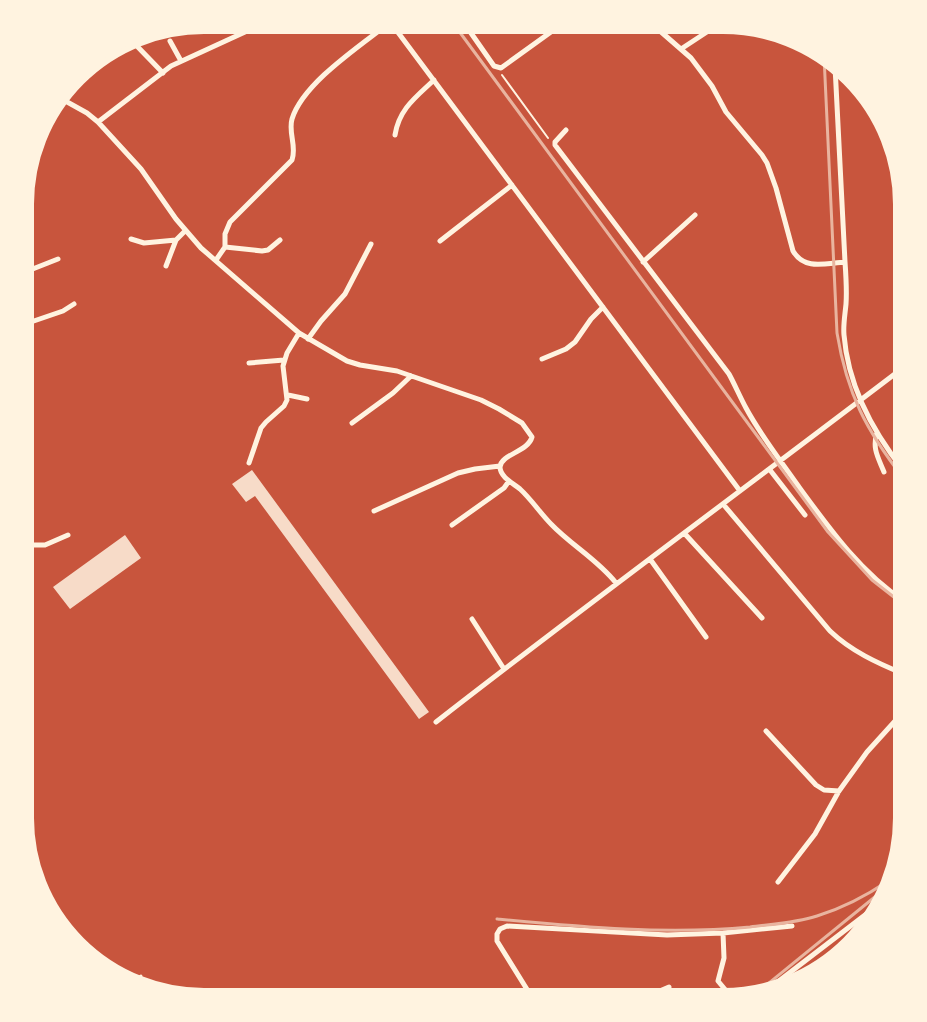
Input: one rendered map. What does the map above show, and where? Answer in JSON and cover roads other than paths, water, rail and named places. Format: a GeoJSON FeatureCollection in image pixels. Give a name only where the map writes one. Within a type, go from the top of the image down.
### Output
{"type":"FeatureCollection","features":[{"type":"Feature","properties":{"kind":"street"},"geometry":{"type":"LineString","coordinates":[[470,31],[494,66],[499,68],[552,31]]}},
{"type":"Feature","properties":{"kind":"street"},"geometry":{"type":"LineString","coordinates":[[661,31],[681,48],[703,73],[726,112],[754,144],[767,163],[797,257],[809,265],[846,262]]}},
{"type":"Feature","properties":{"kind":"street"},"geometry":{"type":"LineString","coordinates":[[681,48],[708,31]]}},
{"type":"Feature","properties":{"kind":"street"},"geometry":{"type":"LineString","coordinates":[[98,122],[162,73],[181,61],[245,32]]}},
{"type":"Feature","properties":{"kind":"street"},"geometry":{"type":"LineString","coordinates":[[216,260],[226,247],[225,234],[230,222],[292,160],[295,152],[291,128],[292,119],[302,100],[329,70],[379,32]]}},
{"type":"Feature","properties":{"kind":"street"},"geometry":{"type":"LineString","coordinates":[[397,32],[740,491]]}},
{"type":"Feature","properties":{"kind":"street"},"geometry":{"type":"LineString","coordinates":[[170,41],[181,61]]}},
{"type":"Feature","properties":{"kind":"street"},"geometry":{"type":"LineString","coordinates":[[136,45],[162,73]]}},
{"type":"Feature","properties":{"kind":"street"},"geometry":{"type":"LineString","coordinates":[[835,74],[846,262],[844,334],[850,370],[860,400],[877,432],[895,460]]}},
{"type":"Feature","properties":{"kind":"street"},"geometry":{"type":"LineString","coordinates":[[395,135],[397,120],[434,80]]}},
{"type":"Feature","properties":{"kind":"street"},"geometry":{"type":"LineString","coordinates":[[65,101],[87,113],[98,122],[141,169],[186,231],[201,248],[299,333],[347,361],[412,376],[482,400],[522,423],[532,437],[531,442],[502,462],[500,466],[501,472],[551,524],[602,568],[616,583]]}},
{"type":"Feature","properties":{"kind":"street"},"geometry":{"type":"LineString","coordinates":[[566,130],[555,142],[555,145],[729,374],[746,408],[781,461],[838,537],[855,557],[895,594]]}},
{"type":"Feature","properties":{"kind":"street"},"geometry":{"type":"LineString","coordinates":[[440,241],[512,185]]}},
{"type":"Feature","properties":{"kind":"street"},"geometry":{"type":"LineString","coordinates":[[644,262],[695,215]]}},
{"type":"Feature","properties":{"kind":"street"},"geometry":{"type":"LineString","coordinates":[[166,266],[176,240],[186,231]]}},
{"type":"Feature","properties":{"kind":"street"},"geometry":{"type":"LineString","coordinates":[[131,239],[144,243],[176,240]]}},
{"type":"Feature","properties":{"kind":"street"},"geometry":{"type":"LineString","coordinates":[[226,247],[262,251],[268,250],[280,240]]}},
{"type":"Feature","properties":{"kind":"street"},"geometry":{"type":"LineString","coordinates":[[308,339],[345,294],[371,244]]}},
{"type":"Feature","properties":{"kind":"street"},"geometry":{"type":"LineString","coordinates":[[31,270],[58,259]]}},
{"type":"Feature","properties":{"kind":"street"},"geometry":{"type":"LineString","coordinates":[[31,322],[63,311],[74,304]]}},
{"type":"Feature","properties":{"kind":"street"},"geometry":{"type":"LineString","coordinates":[[542,359],[566,349],[574,342],[591,319],[604,308]]}},
{"type":"Feature","properties":{"kind":"street"},"geometry":{"type":"LineString","coordinates":[[249,464],[261,428],[284,406],[288,395],[283,366],[284,360],[299,333]]}},
{"type":"Feature","properties":{"kind":"street"},"geometry":{"type":"LineString","coordinates":[[249,363],[284,360]]}},
{"type":"Feature","properties":{"kind":"street"},"geometry":{"type":"LineString","coordinates":[[436,722],[616,583],[685,534],[895,374]]}},
{"type":"Feature","properties":{"kind":"street"},"geometry":{"type":"LineString","coordinates":[[352,423],[393,393],[412,376]]}},
{"type":"Feature","properties":{"kind":"street"},"geometry":{"type":"LineString","coordinates":[[288,395],[307,399]]}},
{"type":"Feature","properties":{"kind":"street"},"geometry":{"type":"LineString","coordinates":[[877,432],[874,443],[875,449],[884,472]]}},
{"type":"Feature","properties":{"kind":"street"},"geometry":{"type":"LineString","coordinates":[[374,511],[458,473],[500,466]]}},
{"type":"Feature","properties":{"kind":"street"},"geometry":{"type":"LineString","coordinates":[[770,470],[805,515]]}},
{"type":"Feature","properties":{"kind":"street"},"geometry":{"type":"LineString","coordinates":[[452,525],[504,488],[509,481]]}},
{"type":"Feature","properties":{"kind":"street"},"geometry":{"type":"LineString","coordinates":[[723,504],[842,643],[895,670]]}},
{"type":"Feature","properties":{"kind":"street"},"geometry":{"type":"LineString","coordinates":[[685,534],[762,618]]}},
{"type":"Feature","properties":{"kind":"street"},"geometry":{"type":"LineString","coordinates":[[32,545],[45,545],[68,535]]}},
{"type":"Feature","properties":{"kind":"street"},"geometry":{"type":"LineString","coordinates":[[650,559],[706,637]]}},
{"type":"Feature","properties":{"kind":"street"},"geometry":{"type":"LineString","coordinates":[[472,619],[504,669]]}},
{"type":"Feature","properties":{"kind":"street"},"geometry":{"type":"LineString","coordinates":[[778,882],[815,834],[839,791],[867,752],[895,721]]}},
{"type":"Feature","properties":{"kind":"street"},"geometry":{"type":"LineString","coordinates":[[766,731],[816,785],[824,790],[839,791]]}},
{"type":"Feature","properties":{"kind":"street"},"geometry":{"type":"LineString","coordinates":[[779,982],[866,915]]}},
{"type":"Feature","properties":{"kind":"street"},"geometry":{"type":"LineString","coordinates":[[527,990],[498,941],[497,934],[500,929],[507,926],[657,934],[723,933],[792,926]]}},
{"type":"Feature","properties":{"kind":"street"},"geometry":{"type":"LineString","coordinates":[[723,933],[724,958],[718,982],[725,990]]}},
{"type":"Feature","properties":{"kind":"street"},"geometry":{"type":"LineString","coordinates":[[662,990],[669,987]]}},
{"type":"Feature","properties":{"kind":"railway"},"geometry":{"type":"LineString","coordinates":[[459,31],[828,532],[872,580],[895,598]]}},
{"type":"Feature","properties":{"kind":"railway"},"geometry":{"type":"LineString","coordinates":[[824,65],[837,333],[846,375],[860,410],[879,444],[895,467]]}},
{"type":"Feature","properties":{"kind":"railway"},"geometry":{"type":"LineString","coordinates":[[497,919],[655,930],[750,927],[801,920],[827,913],[854,901],[883,884]]}},
{"type":"Feature","properties":{"kind":"railway"},"geometry":{"type":"LineString","coordinates":[[767,985],[876,896]]}}]}
